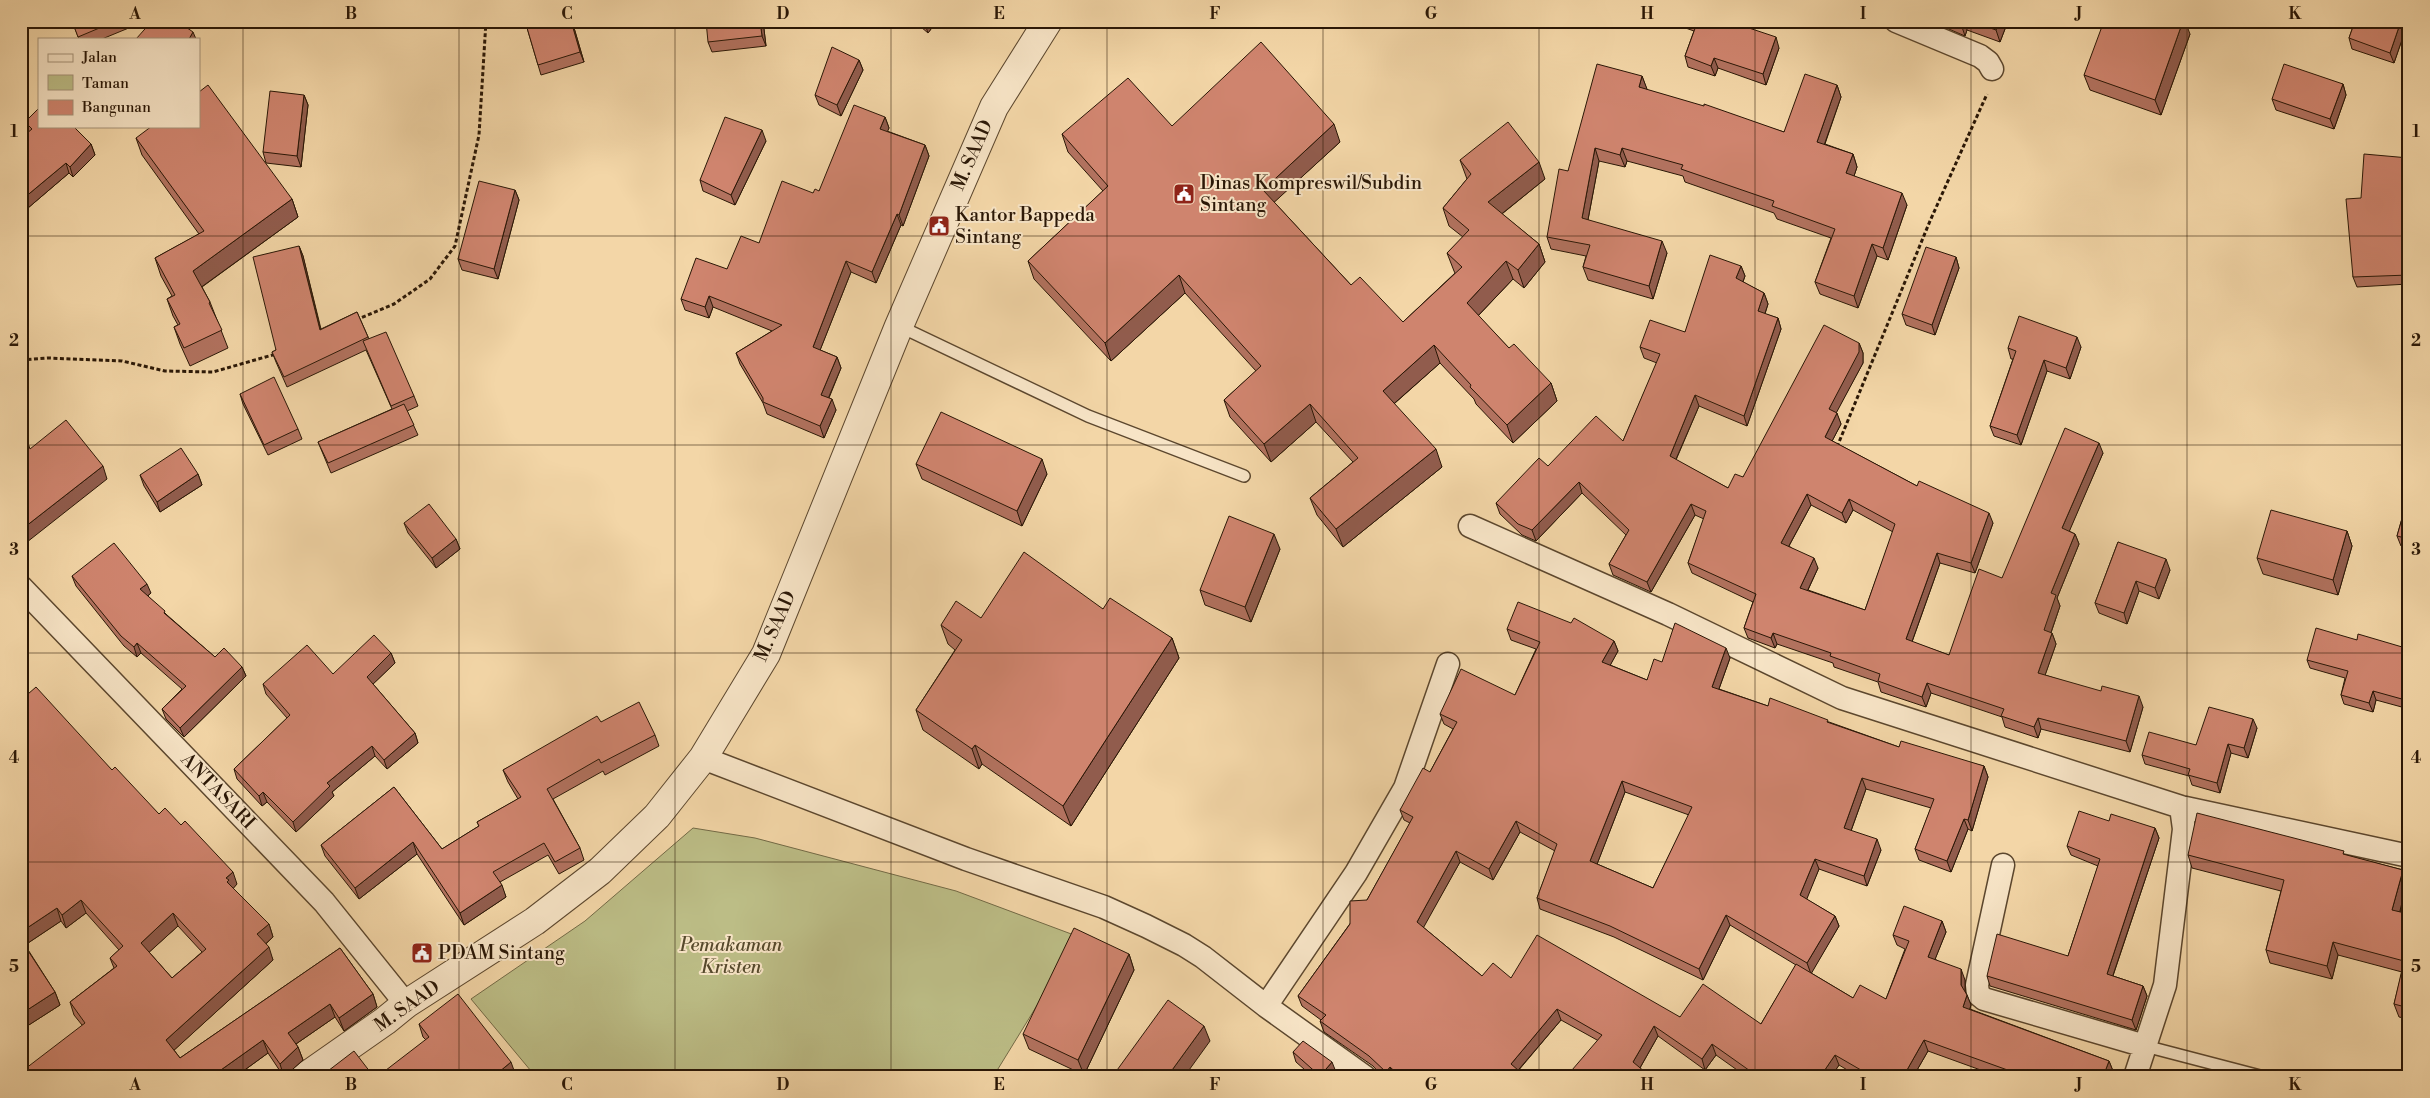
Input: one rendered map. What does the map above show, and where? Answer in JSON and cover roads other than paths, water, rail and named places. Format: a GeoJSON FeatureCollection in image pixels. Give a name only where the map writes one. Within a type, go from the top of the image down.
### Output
{"type":"FeatureCollection","features":[{"type":"Feature","properties":{"kind":"street","name":"M. SAAD"},"geometry":{"type":"LineString","coordinates":[[305,1077],[406,1004],[535,921],[600,871],[657,816],[703,758],[766,654],[899,326],[994,107],[1048,21]]}},
{"type":"Feature","properties":{"kind":"street"},"geometry":{"type":"LineString","coordinates":[[1896,21],[1980,56],[1988,62],[1992,69]]}},
{"type":"Feature","properties":{"kind":"street"},"geometry":{"type":"LineString","coordinates":[[1470,526],[1668,614],[1842,698],[2181,807],[2409,856]]}},
{"type":"Feature","properties":{"kind":"street","name":"ANTASARI"},"geometry":{"type":"LineString","coordinates":[[21,587],[324,902],[406,1004]]}},
{"type":"Feature","properties":{"kind":"street"},"geometry":{"type":"LineString","coordinates":[[1266,1006],[1356,873],[1405,788],[1448,664]]}},
{"type":"Feature","properties":{"kind":"street"},"geometry":{"type":"LineString","coordinates":[[703,758],[957,856],[1121,915],[1184,945],[1365,1077]]}},
{"type":"Feature","properties":{"kind":"street"},"geometry":{"type":"LineString","coordinates":[[2135,1077],[2165,985],[2184,829],[2181,807]]}},
{"type":"Feature","properties":{"kind":"street"},"geometry":{"type":"LineString","coordinates":[[2003,865],[1977,985],[1978,994],[1984,999],[2145,1046]]}},
{"type":"Feature","properties":{"kind":"lane"},"geometry":{"type":"LineString","coordinates":[[899,326],[1088,416],[1244,476]]}},
{"type":"Feature","properties":{"kind":"lane"},"geometry":{"type":"LineString","coordinates":[[2145,1046],[2264,1077]]}},
{"type":"Feature","properties":{"kind":"place","name":"Dinas Kompreswil/Subdin Sintang"},"geometry":{"type":"Point","coordinates":[1184,194]}},
{"type":"Feature","properties":{"kind":"place","name":"Kantor Bappeda Sintang"},"geometry":{"type":"Point","coordinates":[939,226]}},
{"type":"Feature","properties":{"kind":"place","name":"PDAM Sintang"},"geometry":{"type":"Point","coordinates":[422,953]}},
{"type":"Feature","properties":{"kind":"park label","name":"Pemakaman Kristen"},"geometry":{"type":"Point","coordinates":[731,956]}}]}
